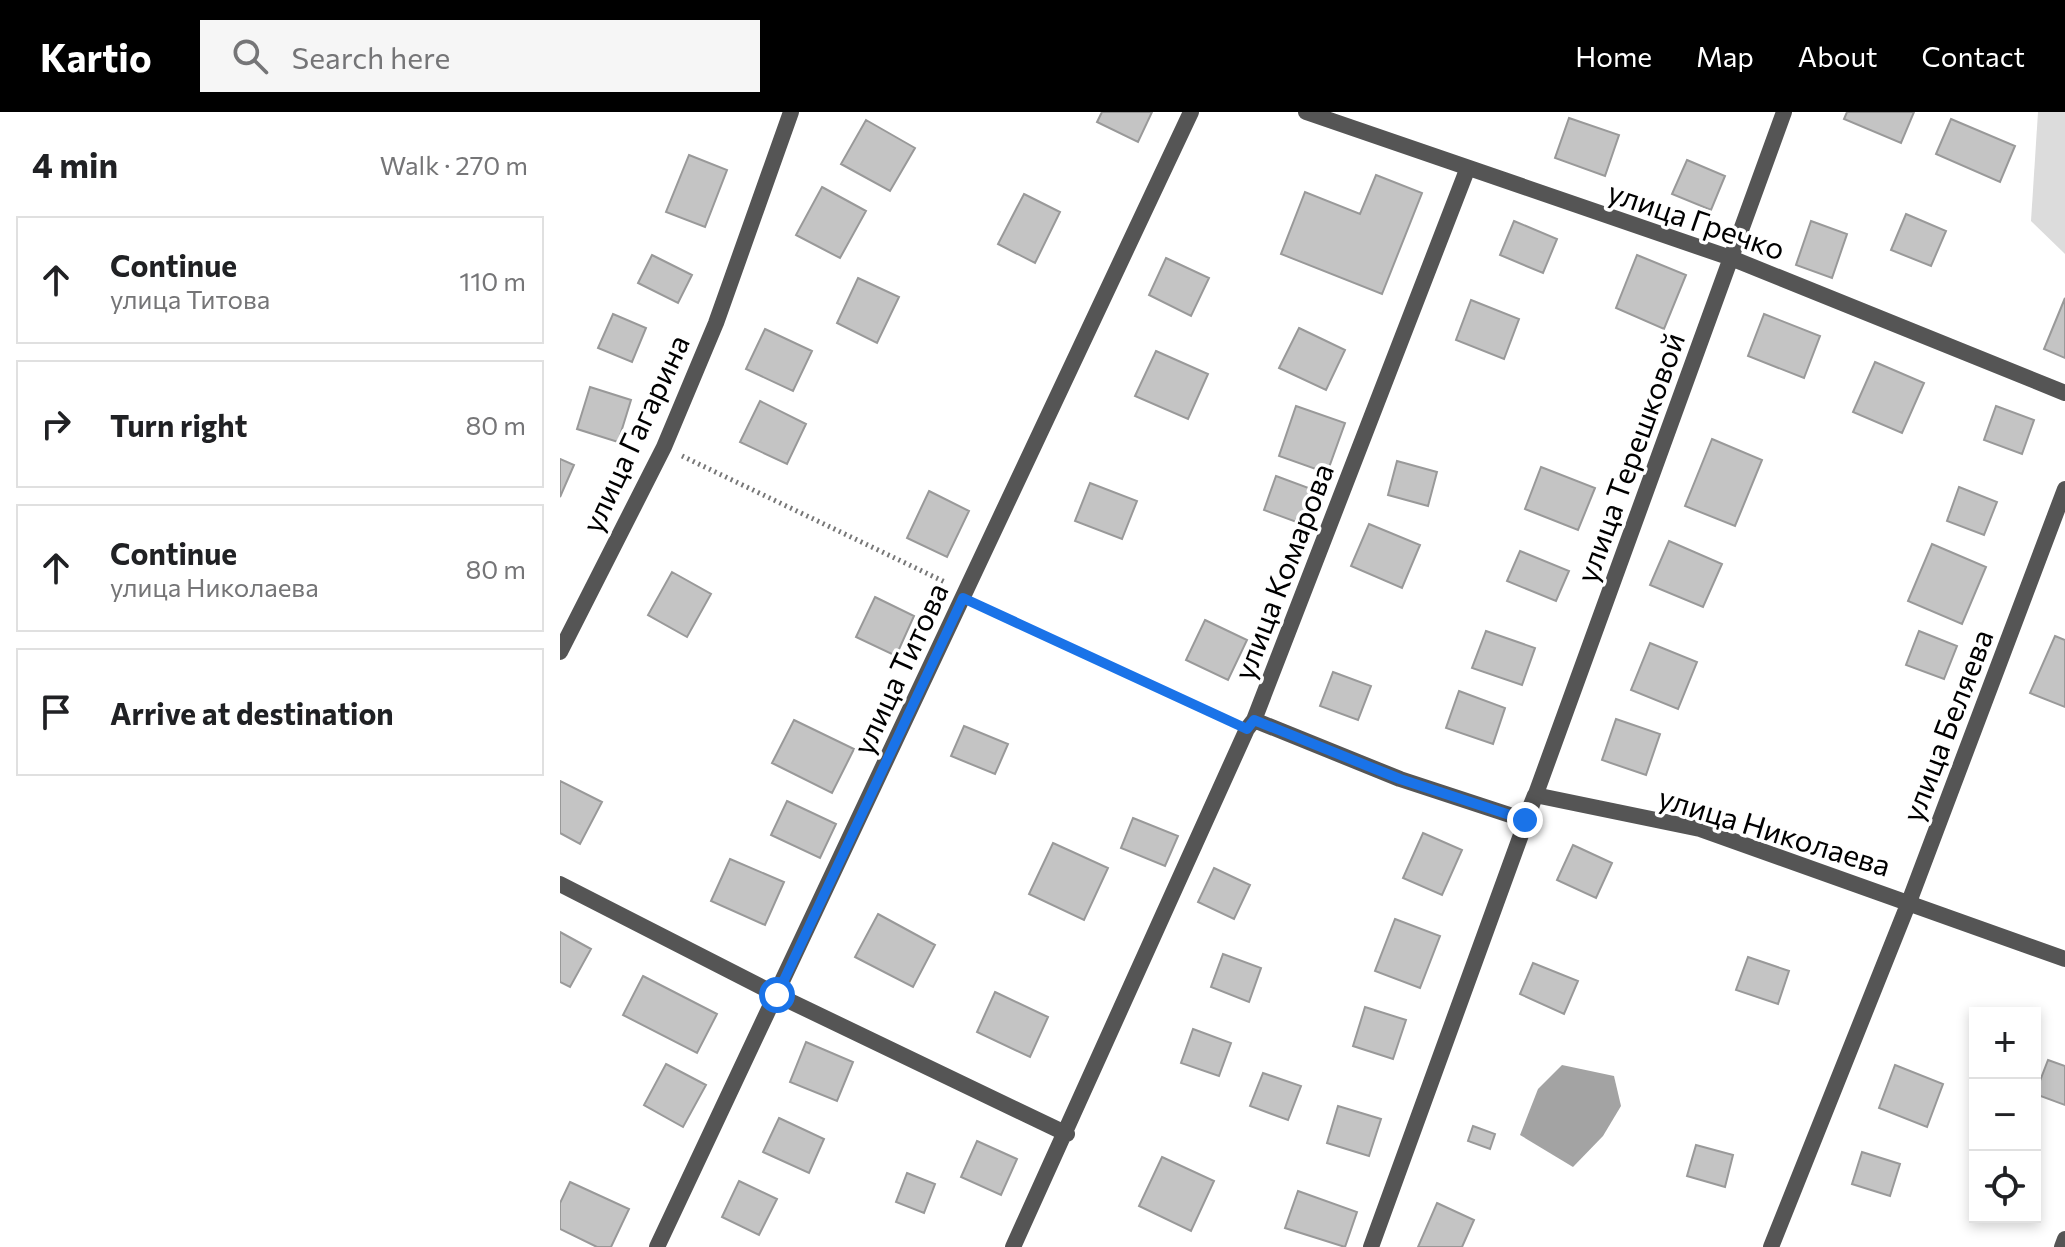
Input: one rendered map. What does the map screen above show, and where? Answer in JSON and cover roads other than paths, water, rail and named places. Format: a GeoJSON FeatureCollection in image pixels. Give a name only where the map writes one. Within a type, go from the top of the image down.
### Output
{"type":"FeatureCollection","features":[{"type":"Feature","properties":{"kind":"street","name":"улица Гагарина"},"geometry":{"type":"LineString","coordinates":[[560,652],[664,447],[716,323],[791,112]]}},
{"type":"Feature","properties":{"kind":"street","name":"улица Титова"},"geometry":{"type":"LineString","coordinates":[[657,1247],[1191,112]]}},
{"type":"Feature","properties":{"kind":"street","name":"улица Гречко"},"geometry":{"type":"LineString","coordinates":[[1306,112],[1467,170],[1731,258],[2065,393]]}},
{"type":"Feature","properties":{"kind":"street","name":"улица Терешковой"},"geometry":{"type":"LineString","coordinates":[[1535,795],[1784,112]]}},
{"type":"Feature","properties":{"kind":"street","name":"улица Комарова"},"geometry":{"type":"LineString","coordinates":[[1013,1247],[1251,724],[1467,170]]}},
{"type":"Feature","properties":{"kind":"street","name":"улица Беляева"},"geometry":{"type":"LineString","coordinates":[[1771,1247],[1909,902],[2065,489]]}},
{"type":"Feature","properties":{"kind":"street"},"geometry":{"type":"LineString","coordinates":[[1251,724],[1400,779],[1525,820]]}},
{"type":"Feature","properties":{"kind":"street"},"geometry":{"type":"LineString","coordinates":[[1371,1247],[1535,795]]}},
{"type":"Feature","properties":{"kind":"street","name":"улица Николаева"},"geometry":{"type":"LineString","coordinates":[[1535,795],[1700,829],[2065,959]]}},
{"type":"Feature","properties":{"kind":"street"},"geometry":{"type":"LineString","coordinates":[[560,884],[777,995],[1067,1134]]}},
{"type":"Feature","properties":{"kind":"street"},"geometry":{"type":"LineString","coordinates":[[2062,1247],[2065,1239]]}}]}
